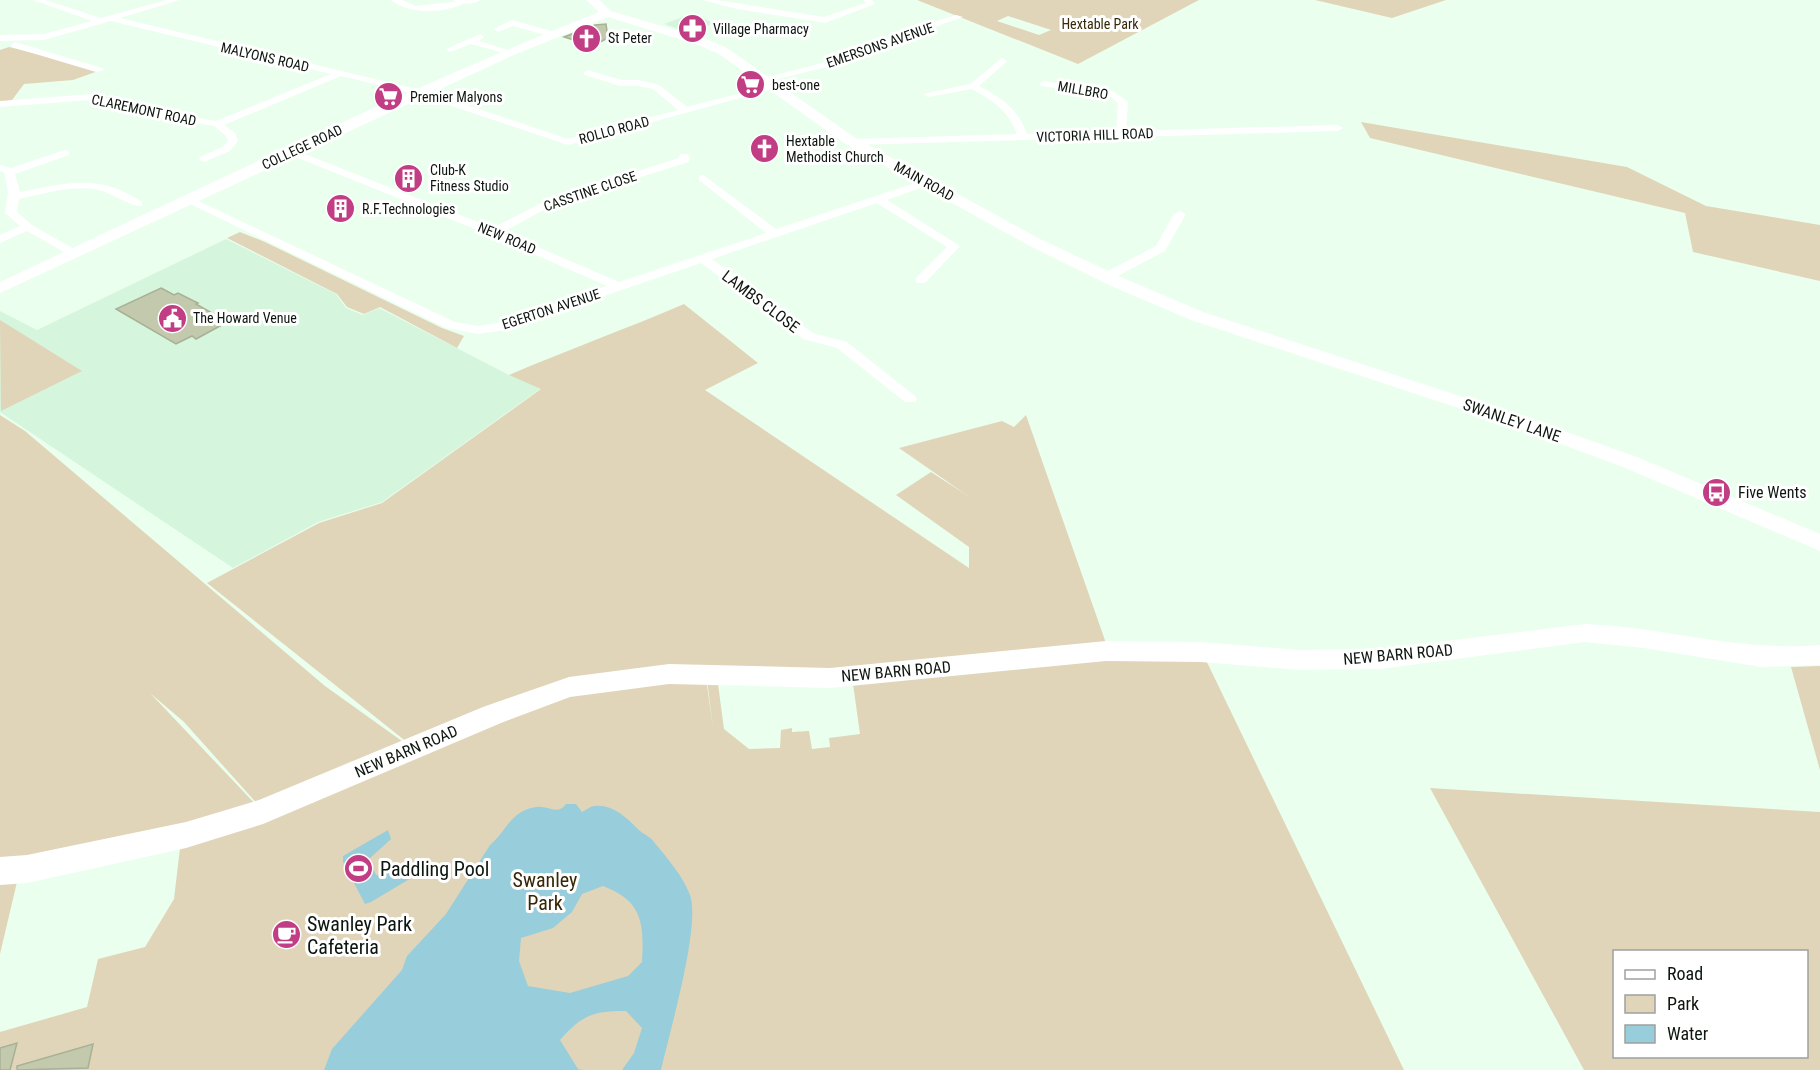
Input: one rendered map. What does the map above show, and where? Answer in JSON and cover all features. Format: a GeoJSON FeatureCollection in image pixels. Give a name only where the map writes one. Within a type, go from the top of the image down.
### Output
{"type":"FeatureCollection","features":[{"type":"Feature","properties":{"kind":"street","name":"MALYONS ROAD"},"geometry":{"type":"LineString","coordinates":[[37,0],[104,20],[422,93]]}},
{"type":"Feature","properties":{"kind":"street"},"geometry":{"type":"LineString","coordinates":[[99,70],[15,45],[174,0]]}},
{"type":"Feature","properties":{"kind":"street"},"geometry":{"type":"LineString","coordinates":[[395,0],[414,9],[442,7],[466,0]]}},
{"type":"Feature","properties":{"kind":"street"},"geometry":{"type":"LineString","coordinates":[[459,0],[474,0]]}},
{"type":"Feature","properties":{"kind":"street","name":"COLLEGE ROAD"},"geometry":{"type":"LineString","coordinates":[[0,288],[552,34],[599,5],[614,0]]}},
{"type":"Feature","properties":{"kind":"street"},"geometry":{"type":"LineString","coordinates":[[712,1],[825,20],[871,4],[867,0]]}},
{"type":"Feature","properties":{"kind":"street","name":"MAIN ROAD"},"geometry":{"type":"LineString","coordinates":[[599,5],[702,42],[735,57],[852,142],[1034,242],[1197,316]]}},
{"type":"Feature","properties":{"kind":"street","name":"EMERSONS AVENUE"},"geometry":{"type":"LineString","coordinates":[[770,83],[845,60],[906,34],[959,17]]}},
{"type":"Feature","properties":{"kind":"street"},"geometry":{"type":"LineString","coordinates":[[498,29],[512,24],[552,34]]}},
{"type":"Feature","properties":{"kind":"street"},"geometry":{"type":"LineString","coordinates":[[450,49],[487,34]]}},
{"type":"Feature","properties":{"kind":"street"},"geometry":{"type":"LineString","coordinates":[[0,38],[44,37]]}},
{"type":"Feature","properties":{"kind":"street"},"geometry":{"type":"LineString","coordinates":[[470,41],[510,52]]}},
{"type":"Feature","properties":{"kind":"street"},"geometry":{"type":"LineString","coordinates":[[928,94],[973,86],[1002,61]]}},
{"type":"Feature","properties":{"kind":"street","name":"CLAREMONT ROAD"},"geometry":{"type":"LineString","coordinates":[[217,124],[339,74]]}},
{"type":"Feature","properties":{"kind":"street"},"geometry":{"type":"LineString","coordinates":[[588,74],[608,77],[620,83],[638,83],[656,87],[686,111]]}},
{"type":"Feature","properties":{"kind":"street","name":"ROLLO ROAD"},"geometry":{"type":"LineString","coordinates":[[422,93],[568,142],[686,111],[770,83]]}},
{"type":"Feature","properties":{"kind":"street","name":"MILLBRO"},"geometry":{"type":"LineString","coordinates":[[1044,84],[1113,94],[1123,102],[1121,135]]}},
{"type":"Feature","properties":{"kind":"street"},"geometry":{"type":"LineString","coordinates":[[973,86],[998,100],[1016,116],[1023,137]]}},
{"type":"Feature","properties":{"kind":"street","name":"CLAREMONT ROAD"},"geometry":{"type":"LineString","coordinates":[[0,104],[92,97],[139,111],[217,124],[231,135],[232,141],[226,149],[204,159]]}},
{"type":"Feature","properties":{"kind":"street","name":"VICTORIA HILL ROAD"},"geometry":{"type":"LineString","coordinates":[[852,142],[1338,128]]}},
{"type":"Feature","properties":{"kind":"street","name":"NEW ROAD"},"geometry":{"type":"LineString","coordinates":[[292,152],[494,232],[620,286]]}},
{"type":"Feature","properties":{"kind":"street"},"geometry":{"type":"LineString","coordinates":[[65,153],[4,170],[15,196],[11,213],[28,227],[75,253]]}},
{"type":"Feature","properties":{"kind":"street","name":"CASSTINE CLOSE"},"geometry":{"type":"LineString","coordinates":[[494,232],[553,201],[685,160],[684,156]]}},
{"type":"Feature","properties":{"kind":"street"},"geometry":{"type":"LineString","coordinates":[[703,178],[775,234]]}},
{"type":"Feature","properties":{"kind":"street","name":"EGERTON AVENUE"},"geometry":{"type":"LineString","coordinates":[[188,200],[451,325],[478,330],[499,327],[926,183]]}},
{"type":"Feature","properties":{"kind":"street"},"geometry":{"type":"LineString","coordinates":[[15,196],[72,184],[92,184],[111,187],[138,204]]}},
{"type":"Feature","properties":{"kind":"street"},"geometry":{"type":"LineString","coordinates":[[79,194],[92,184]]}},
{"type":"Feature","properties":{"kind":"street"},"geometry":{"type":"LineString","coordinates":[[878,199],[954,246],[921,280]]}},
{"type":"Feature","properties":{"kind":"street"},"geometry":{"type":"LineString","coordinates":[[1107,277],[1161,248],[1180,214]]}},
{"type":"Feature","properties":{"kind":"street"},"geometry":{"type":"LineString","coordinates":[[0,238],[28,227]]}},
{"type":"Feature","properties":{"kind":"street","name":"LAMBS CLOSE"},"geometry":{"type":"LineString","coordinates":[[703,258],[808,336],[842,345],[910,399]]}},
{"type":"Feature","properties":{"kind":"street","name":"SWANLEY LANE"},"geometry":{"type":"LineString","coordinates":[[1197,316],[1514,420],[1598,450],[1714,496],[1820,543]]}},
{"type":"Feature","properties":{"kind":"street","name":"NEW BARN ROAD"},"geometry":{"type":"LineString","coordinates":[[0,871],[27,869],[186,835],[263,812],[492,715],[570,687],[669,674],[830,678],[1106,651],[1201,652],[1300,660],[1380,659],[1585,633],[1613,633],[1715,652],[1797,658],[1820,655]]}},
{"type":"Feature","properties":{"kind":"shaded area"},"geometry":{"type":"Polygon","coordinates":[[[691,14],[714,23],[690,33],[664,24],[691,14]]]}},
{"type":"Feature","properties":{"kind":"shaded area"},"geometry":{"type":"Polygon","coordinates":[[[226,239],[336,294],[346,308],[363,315],[379,308],[509,375],[543,387],[382,502],[318,522],[233,568],[0,412],[0,311],[37,330],[226,239]]]}},
{"type":"Feature","properties":{"kind":"green space","name":"Hextable Park"},"geometry":{"type":"Polygon","coordinates":[[[917,0],[1199,0],[1078,64],[917,0]],[[1008,16],[997,21],[1039,35],[1051,30],[1008,16]]]}},
{"type":"Feature","properties":{"kind":"green space"},"geometry":{"type":"Polygon","coordinates":[[[1315,0],[1446,0],[1392,18],[1315,0]]]}},
{"type":"Feature","properties":{"kind":"green space"},"geometry":{"type":"Polygon","coordinates":[[[9,47],[101,70],[73,80],[24,84],[12,100],[0,104],[0,50],[9,47]]]}},
{"type":"Feature","properties":{"kind":"green space"},"geometry":{"type":"Polygon","coordinates":[[[1361,122],[1627,167],[1706,206],[1820,225],[1820,281],[1693,252],[1685,213],[1370,138],[1361,122]]]}},
{"type":"Feature","properties":{"kind":"green space"},"geometry":{"type":"Polygon","coordinates":[[[240,232],[442,328],[464,336],[457,348],[380,307],[364,314],[347,307],[337,294],[227,238],[240,232]]]}},
{"type":"Feature","properties":{"kind":"green space"},"geometry":{"type":"Polygon","coordinates":[[[684,304],[758,363],[705,390],[969,568],[969,547],[896,495],[931,472],[968,496],[899,448],[1002,421],[1014,427],[1026,415],[1107,646],[868,670],[619,674],[408,743],[207,583],[319,523],[382,503],[541,389],[509,375],[684,304]]]}},
{"type":"Feature","properties":{"kind":"green space"},"geometry":{"type":"Polygon","coordinates":[[[0,320],[82,371],[1,411],[0,320]]]}},
{"type":"Feature","properties":{"kind":"green space"},"geometry":{"type":"Polygon","coordinates":[[[0,415],[25,431],[325,686],[406,744],[260,807],[184,722],[150,693],[259,808],[0,862],[0,415]]]}},
{"type":"Feature","properties":{"kind":"green space","name":"Swanley Park"},"geometry":{"type":"Polygon","coordinates":[[[1204,656],[1404,1070],[0,1070],[0,1032],[87,1007],[98,959],[145,947],[174,899],[180,848],[575,692],[706,678],[713,728],[707,679],[718,684],[724,729],[749,749],[780,748],[781,730],[792,728],[792,732],[809,731],[812,749],[830,747],[829,738],[860,734],[853,684],[896,680],[897,682],[897,677],[1013,664],[1204,656]]]}},
{"type":"Feature","properties":{"kind":"green space"},"geometry":{"type":"Polygon","coordinates":[[[1820,666],[1820,770],[1791,667],[1820,666]]]}},
{"type":"Feature","properties":{"kind":"green space"},"geometry":{"type":"Polygon","coordinates":[[[1430,788],[1820,812],[1820,1070],[1584,1070],[1430,788]]]}},
{"type":"Feature","properties":{"kind":"green space"},"geometry":{"type":"Polygon","coordinates":[[[0,882],[17,882],[0,954],[0,882]]]}},
{"type":"Feature","properties":{"kind":"water"},"geometry":{"type":"Polygon","coordinates":[[[566,804],[576,804],[582,812],[592,806],[601,806],[620,813],[653,840],[679,874],[690,895],[692,910],[688,955],[661,1070],[622,1070],[634,1053],[642,1028],[626,1011],[605,1012],[589,1016],[575,1025],[560,1040],[578,1069],[583,1070],[324,1070],[332,1049],[402,970],[407,956],[446,914],[490,845],[510,822],[527,809],[541,807],[556,810],[566,804]],[[603,886],[582,894],[572,912],[553,928],[521,938],[519,961],[528,986],[570,993],[628,976],[642,962],[642,936],[638,915],[626,899],[603,886]]]}},
{"type":"Feature","properties":{"kind":"water","name":"Paddling Pool"},"geometry":{"type":"Polygon","coordinates":[[[388,830],[391,839],[369,859],[376,875],[383,876],[406,863],[413,877],[365,904],[343,862],[343,856],[388,830]]]}},
{"type":"Feature","properties":{"kind":"building","name":"St Peter"},"geometry":{"type":"Polygon","coordinates":[[[606,24],[608,38],[600,42],[586,44],[564,37],[595,25],[606,24]]]}},
{"type":"Feature","properties":{"kind":"building","name":"The Howard Venue"},"geometry":{"type":"Polygon","coordinates":[[[161,288],[198,303],[196,304],[217,316],[208,320],[220,326],[196,339],[192,336],[176,344],[116,309],[161,288]]]}},
{"type":"Feature","properties":{"kind":"building"},"geometry":{"type":"Polygon","coordinates":[[[17,1043],[10,1070],[0,1070],[0,1048],[17,1043]]]}},
{"type":"Feature","properties":{"kind":"building"},"geometry":{"type":"Polygon","coordinates":[[[93,1044],[88,1068],[17,1070],[17,1066],[93,1044]]]}},
{"type":"Feature","properties":{"kind":"place","name":"Village Pharmacy"},"geometry":{"type":"Point","coordinates":[692,29]}},
{"type":"Feature","properties":{"kind":"place","name":"St Peter"},"geometry":{"type":"Point","coordinates":[587,38]}},
{"type":"Feature","properties":{"kind":"place","name":"best-one"},"geometry":{"type":"Point","coordinates":[751,85]}},
{"type":"Feature","properties":{"kind":"place","name":"Premier Malyons"},"geometry":{"type":"Point","coordinates":[389,97]}},
{"type":"Feature","properties":{"kind":"place","name":"Hextable Methodist Church"},"geometry":{"type":"Point","coordinates":[765,149]}},
{"type":"Feature","properties":{"kind":"place","name":"Club-K Fitness Studio"},"geometry":{"type":"Point","coordinates":[409,178]}},
{"type":"Feature","properties":{"kind":"place","name":"R.F.Technologies"},"geometry":{"type":"Point","coordinates":[341,209]}},
{"type":"Feature","properties":{"kind":"place","name":"The Howard Venue"},"geometry":{"type":"Point","coordinates":[172,318]}},
{"type":"Feature","properties":{"kind":"place","name":"Five Wents"},"geometry":{"type":"Point","coordinates":[1717,492]}},
{"type":"Feature","properties":{"kind":"place","name":"Paddling Pool"},"geometry":{"type":"Point","coordinates":[359,869]}},
{"type":"Feature","properties":{"kind":"place","name":"Swanley Park Cafeteria"},"geometry":{"type":"Point","coordinates":[286,935]}}]}
